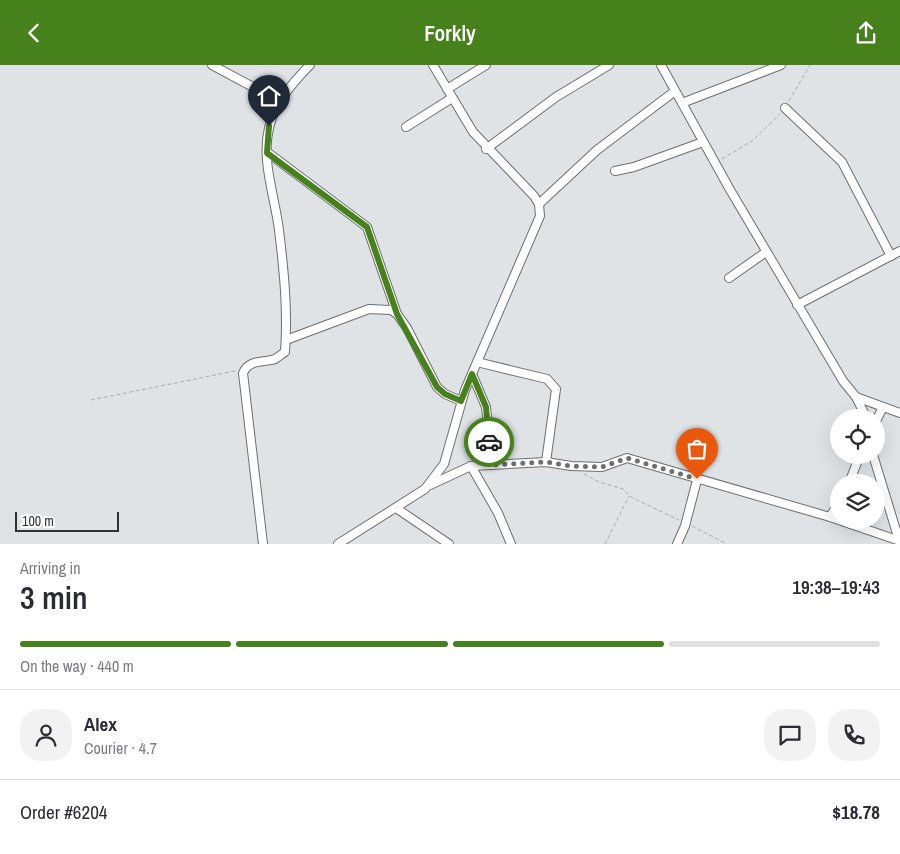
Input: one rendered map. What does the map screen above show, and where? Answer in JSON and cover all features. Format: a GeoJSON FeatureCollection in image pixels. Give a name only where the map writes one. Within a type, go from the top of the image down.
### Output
{"type":"FeatureCollection","features":[{"type":"Feature","properties":{"kind":"street"},"geometry":{"type":"LineString","coordinates":[[212,65],[281,102]]}},
{"type":"Feature","properties":{"kind":"street"},"geometry":{"type":"LineString","coordinates":[[263,544],[243,373],[246,367],[252,363],[275,359],[285,352],[288,317],[279,231],[267,153],[269,126],[293,83],[310,65]]}},
{"type":"Feature","properties":{"kind":"street"},"geometry":{"type":"LineString","coordinates":[[430,485],[444,465],[461,401],[540,215],[539,205],[534,196],[486,149],[473,133],[433,65]]}},
{"type":"Feature","properties":{"kind":"street"},"geometry":{"type":"LineString","coordinates":[[447,89],[486,65]]}},
{"type":"Feature","properties":{"kind":"street"},"geometry":{"type":"LineString","coordinates":[[486,149],[556,97],[609,65]]}},
{"type":"Feature","properties":{"kind":"street"},"geometry":{"type":"LineString","coordinates":[[662,65],[766,252],[843,381],[856,397],[862,409]]}},
{"type":"Feature","properties":{"kind":"street"},"geometry":{"type":"LineString","coordinates":[[682,103],[781,65]]}},
{"type":"Feature","properties":{"kind":"street"},"geometry":{"type":"LineString","coordinates":[[539,205],[597,150],[675,91]]}},
{"type":"Feature","properties":{"kind":"street"},"geometry":{"type":"LineString","coordinates":[[406,127],[452,98]]}},
{"type":"Feature","properties":{"kind":"street"},"geometry":{"type":"LineString","coordinates":[[785,108],[842,162],[891,256]]}},
{"type":"Feature","properties":{"kind":"street"},"geometry":{"type":"LineString","coordinates":[[615,171],[634,167],[703,141]]}},
{"type":"Feature","properties":{"kind":"street"},"geometry":{"type":"LineString","coordinates":[[267,153],[367,227],[397,314],[437,387],[445,394],[461,401]]}},
{"type":"Feature","properties":{"kind":"street"},"geometry":{"type":"LineString","coordinates":[[797,305],[900,251]]}},
{"type":"Feature","properties":{"kind":"street"},"geometry":{"type":"LineString","coordinates":[[729,278],[766,252]]}},
{"type":"Feature","properties":{"kind":"street"},"geometry":{"type":"LineString","coordinates":[[286,340],[369,309],[391,310],[397,314]]}},
{"type":"Feature","properties":{"kind":"street"},"geometry":{"type":"LineString","coordinates":[[478,362],[547,379],[554,384],[556,389],[546,462]]}},
{"type":"Feature","properties":{"kind":"street"},"geometry":{"type":"LineString","coordinates":[[472,374],[486,407],[492,465]]}},
{"type":"Feature","properties":{"kind":"street"},"geometry":{"type":"LineString","coordinates":[[856,397],[900,413]]}},
{"type":"Feature","properties":{"kind":"street"},"geometry":{"type":"LineString","coordinates":[[338,544],[430,485],[471,466],[546,462],[571,466],[602,467],[627,458],[830,517]]}},
{"type":"Feature","properties":{"kind":"street"},"geometry":{"type":"LineString","coordinates":[[876,464],[899,541]]}},
{"type":"Feature","properties":{"kind":"street"},"geometry":{"type":"LineString","coordinates":[[471,466],[494,505],[511,544]]}},
{"type":"Feature","properties":{"kind":"street"},"geometry":{"type":"LineString","coordinates":[[677,544],[686,524],[697,479]]}},
{"type":"Feature","properties":{"kind":"street"},"geometry":{"type":"LineString","coordinates":[[396,508],[449,544]]}},
{"type":"Feature","properties":{"kind":"street"},"geometry":{"type":"LineString","coordinates":[[864,529],[899,541]]}},
{"type":"Feature","properties":{"kind":"path"},"geometry":{"type":"LineString","coordinates":[[715,163],[752,141],[774,121],[785,108],[810,65]]}},
{"type":"Feature","properties":{"kind":"path"},"geometry":{"type":"LineString","coordinates":[[92,400],[230,373],[246,367]]}},
{"type":"Feature","properties":{"kind":"path"},"geometry":{"type":"LineString","coordinates":[[571,466],[599,482],[622,489],[630,495],[727,544]]}},
{"type":"Feature","properties":{"kind":"path"},"geometry":{"type":"LineString","coordinates":[[606,544],[630,495]]}},
{"type":"Feature","properties":{"kind":"way so far"},"geometry":{"type":"LineString","coordinates":[[489,442],[492,465],[546,462],[571,466],[602,467],[617,460],[627,458],[697,479]]}},
{"type":"Feature","properties":{"kind":"route"},"geometry":{"type":"LineString","coordinates":[[269,126],[267,153],[367,227],[397,314],[407,328],[437,387],[445,394],[461,401],[472,374],[486,407],[489,442]]}}]}
